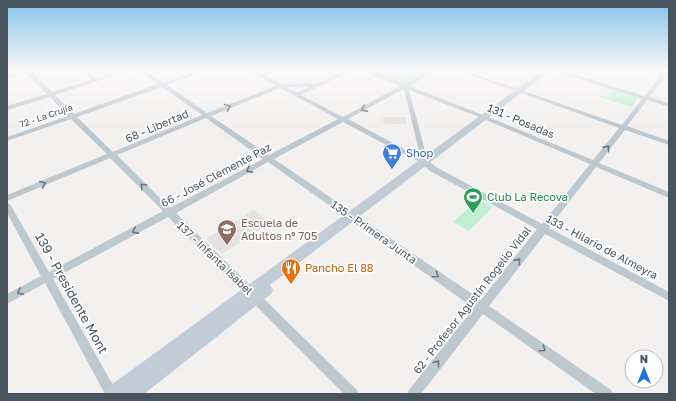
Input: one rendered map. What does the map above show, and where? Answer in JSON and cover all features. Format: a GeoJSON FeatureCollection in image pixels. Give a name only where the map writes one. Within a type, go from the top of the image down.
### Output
{"type":"FeatureCollection","features":[{"type":"Feature","properties":{"kind":"main road"},"geometry":{"type":"LineString","coordinates":[[112,394],[253,294],[355,218],[425,163],[489,119],[528,89]]}},
{"type":"Feature","properties":{"kind":"main road"},"geometry":{"type":"LineString","coordinates":[[130,394],[253,294]]}},
{"type":"Feature","properties":{"kind":"street","name":"137 - Infanta Isabel"},"geometry":{"type":"LineString","coordinates":[[45,89],[353,394]]}},
{"type":"Feature","properties":{"kind":"street"},"geometry":{"type":"LineString","coordinates":[[7,108],[71,89]]}},
{"type":"Feature","properties":{"kind":"street","name":"72 - La Crujía"},"geometry":{"type":"LineString","coordinates":[[7,139],[151,89]]}},
{"type":"Feature","properties":{"kind":"street","name":"135 - Primera Junta"},"geometry":{"type":"LineString","coordinates":[[167,89],[608,394]]}},
{"type":"Feature","properties":{"kind":"street","name":"68 - Libertad"},"geometry":{"type":"LineString","coordinates":[[7,198],[273,89]]}},
{"type":"Feature","properties":{"kind":"street","name":"133 - Hilario de Almeyra"},"geometry":{"type":"LineString","coordinates":[[285,89],[412,158],[425,163],[669,297]]}},
{"type":"Feature","properties":{"kind":"street","name":"68 - Libertad"},"geometry":{"type":"LineString","coordinates":[[296,95],[309,89]]}},
{"type":"Feature","properties":{"kind":"street","name":"66 - José Clemente Paz"},"geometry":{"type":"LineString","coordinates":[[7,300],[401,89]]}},
{"type":"Feature","properties":{"kind":"street"},"geometry":{"type":"LineString","coordinates":[[407,89],[425,163]]}},
{"type":"Feature","properties":{"kind":"street","name":"131 - Posadas"},"geometry":{"type":"LineString","coordinates":[[413,89],[489,119],[669,195]]}},
{"type":"Feature","properties":{"kind":"street"},"geometry":{"type":"LineString","coordinates":[[514,89],[669,143]]}},
{"type":"Feature","properties":{"kind":"street"},"geometry":{"type":"LineString","coordinates":[[615,89],[669,105]]}},
{"type":"Feature","properties":{"kind":"street","name":"62 - Profesor Agustín Rogelio Vidal"},"geometry":{"type":"LineString","coordinates":[[413,394],[654,89]]}},
{"type":"Feature","properties":{"kind":"street","name":"139 - Presidente Mont"},"geometry":{"type":"LineString","coordinates":[[7,206],[112,394]]}},
{"type":"Feature","properties":{"kind":"shaded area"},"geometry":{"type":"Polygon","coordinates":[[[385,117],[406,117],[407,124],[386,124],[382,120],[385,117]]]}},
{"type":"Feature","properties":{"kind":"shaded area"},"geometry":{"type":"Polygon","coordinates":[[[254,210],[270,223],[222,254],[206,239],[254,210]]]}},
{"type":"Feature","properties":{"kind":"green space"},"geometry":{"type":"Polygon","coordinates":[[[614,90],[638,99],[631,107],[600,97],[601,95],[608,97],[614,90]]]}},
{"type":"Feature","properties":{"kind":"green space","name":"Club La Recova"},"geometry":{"type":"Polygon","coordinates":[[[478,199],[493,207],[469,231],[453,222],[478,199]]]}},
{"type":"Feature","properties":{"kind":"place","name":"Shop"},"geometry":{"type":"Point","coordinates":[392,170]}},
{"type":"Feature","properties":{"kind":"place","name":"Club La Recova"},"geometry":{"type":"Point","coordinates":[473,214]}},
{"type":"Feature","properties":{"kind":"place","name":"Escuela de Adultos nº 705"},"geometry":{"type":"Point","coordinates":[227,246]}},
{"type":"Feature","properties":{"kind":"place","name":"Pancho El 88"},"geometry":{"type":"Point","coordinates":[291,285]}}]}
